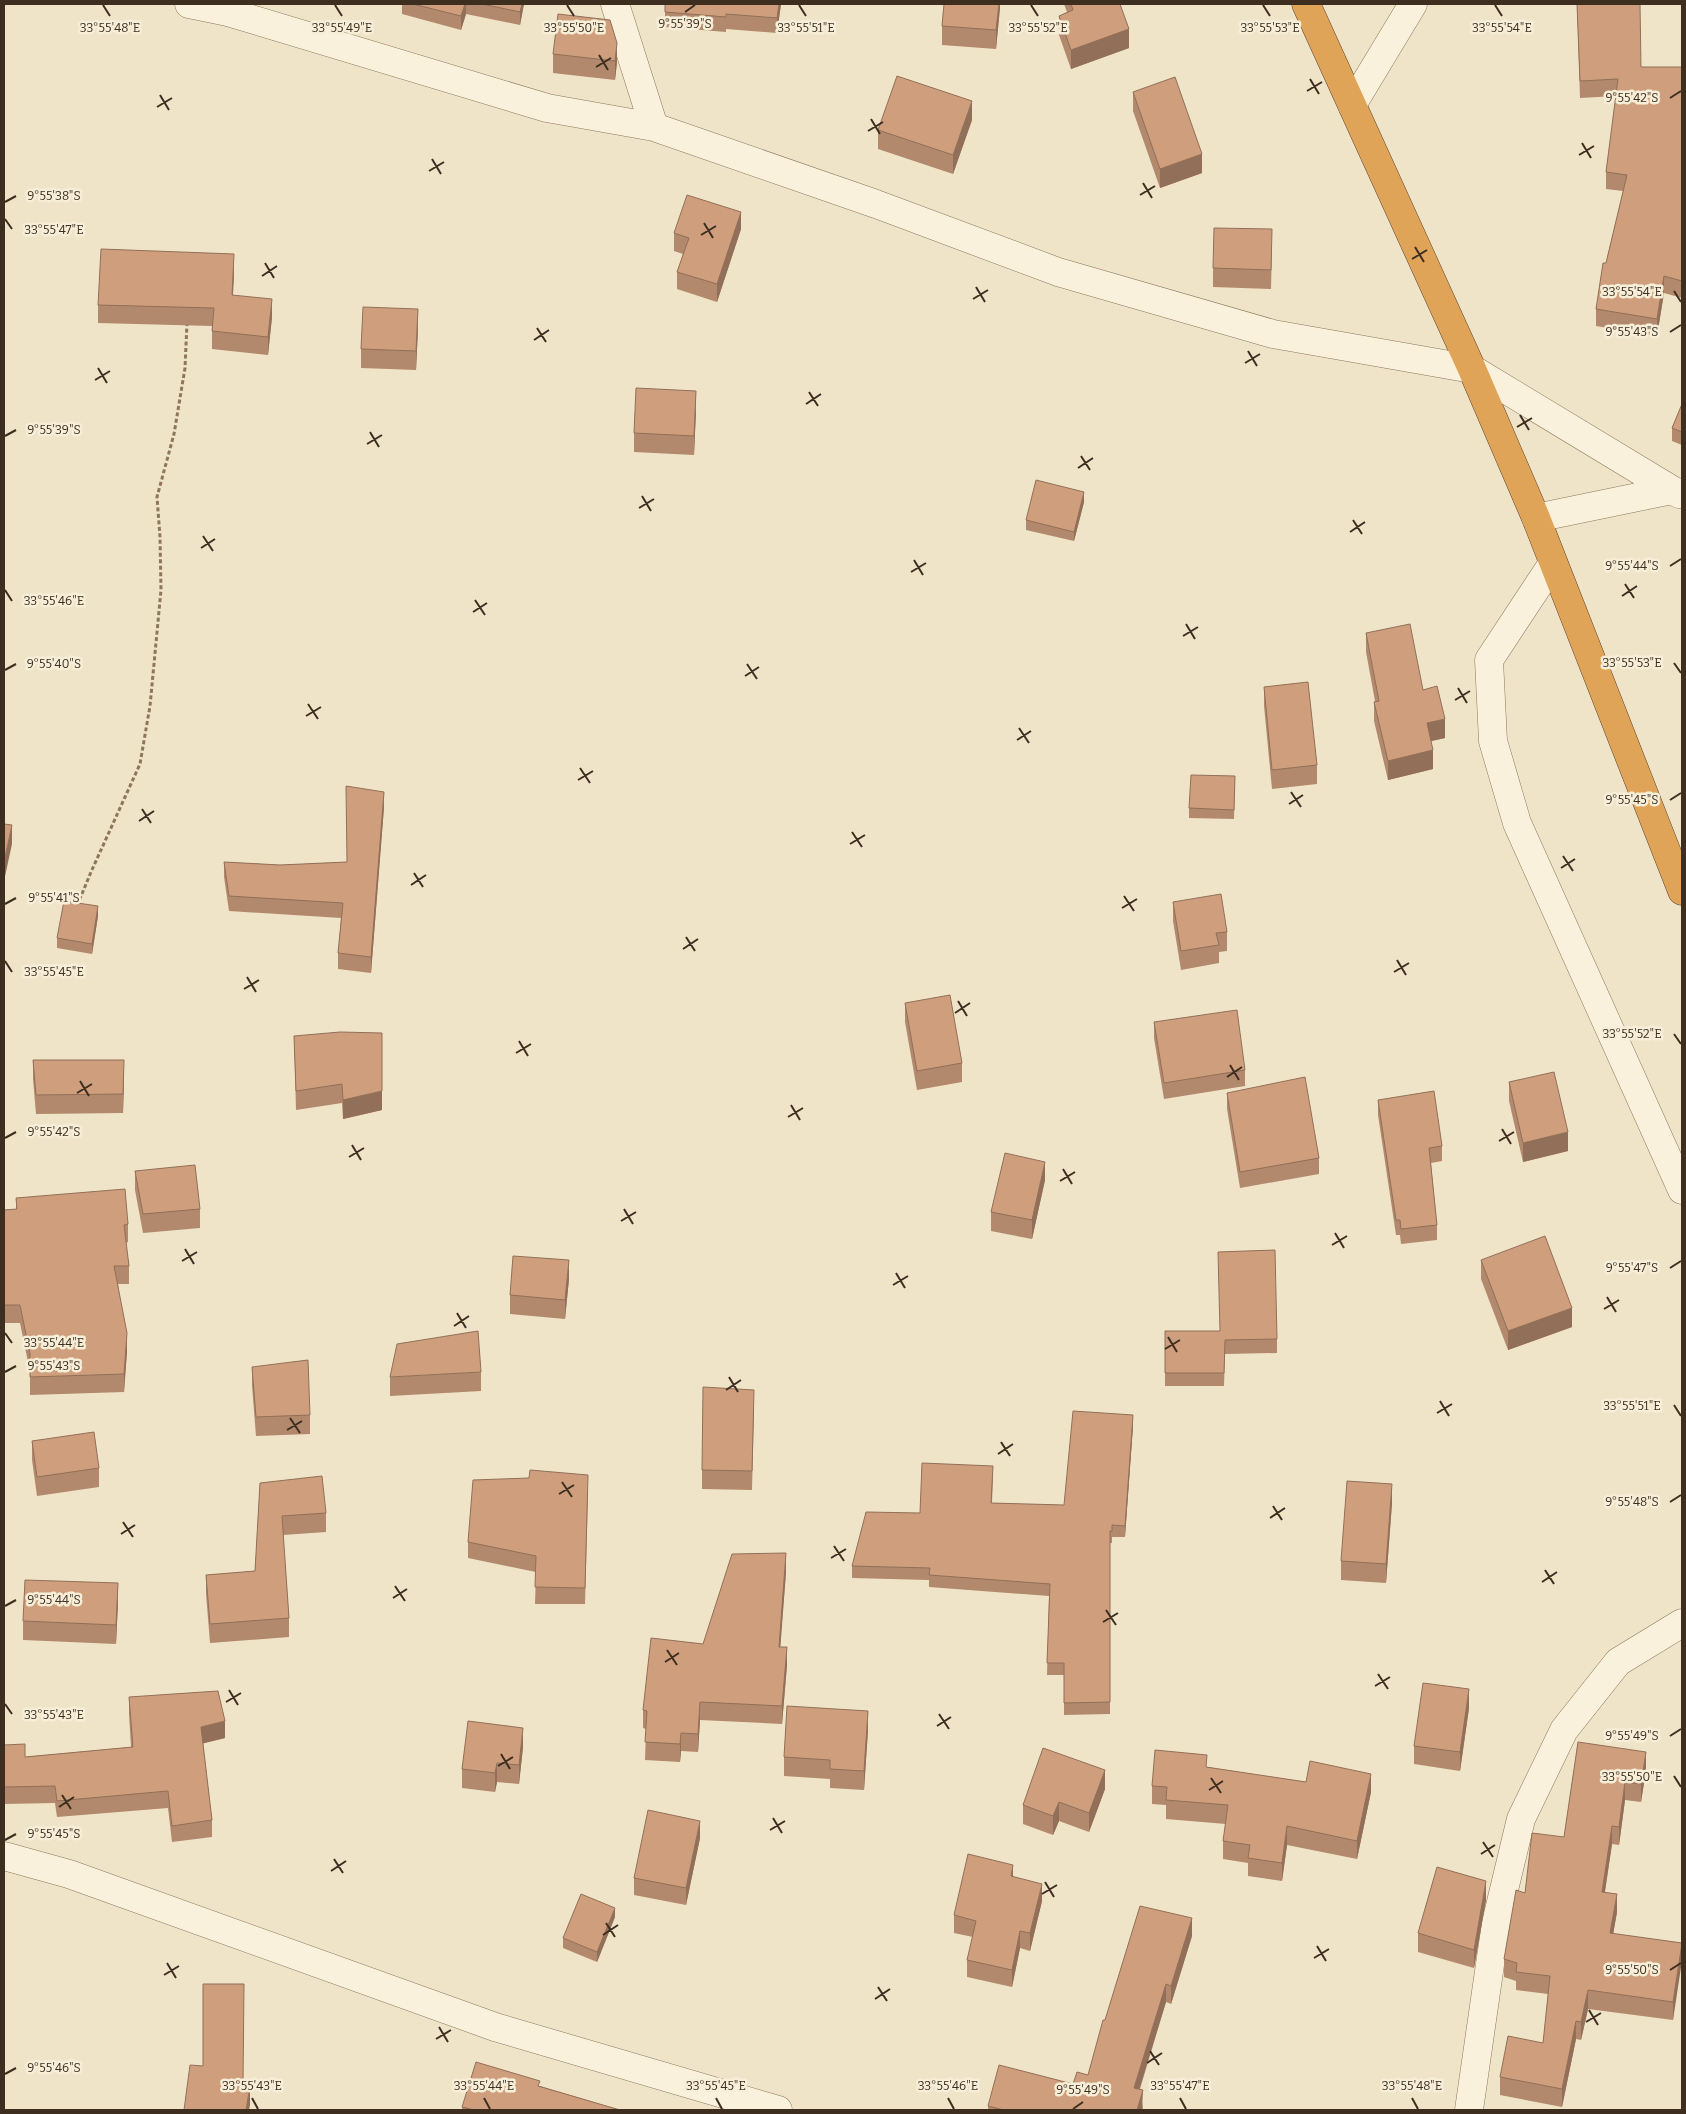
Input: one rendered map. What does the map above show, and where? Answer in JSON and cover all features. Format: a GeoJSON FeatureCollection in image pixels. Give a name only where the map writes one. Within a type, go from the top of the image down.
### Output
{"type":"FeatureCollection","features":[{"type":"Feature","properties":{"kind":"highway"},"geometry":{"type":"LineString","coordinates":[[1306,4],[1472,369],[1536,518],[1682,891]]}},
{"type":"Feature","properties":{"kind":"street"},"geometry":{"type":"LineString","coordinates":[[189,4],[238,15],[547,108],[654,127],[876,204],[1058,272],[1274,334],[1472,369],[1677,493]]}},
{"type":"Feature","properties":{"kind":"street"},"geometry":{"type":"LineString","coordinates":[[615,4],[654,127]]}},
{"type":"Feature","properties":{"kind":"street"},"geometry":{"type":"LineString","coordinates":[[1352,105],[1413,4]]}},
{"type":"Feature","properties":{"kind":"street"},"geometry":{"type":"LineString","coordinates":[[1536,518],[1677,493]]}},
{"type":"Feature","properties":{"kind":"street"},"geometry":{"type":"LineString","coordinates":[[1553,563],[1489,660],[1493,741],[1518,823],[1682,1190]]}},
{"type":"Feature","properties":{"kind":"street"},"geometry":{"type":"LineString","coordinates":[[1469,2110],[1496,1923],[1521,1819],[1564,1730],[1618,1662],[1682,1623]]}},
{"type":"Feature","properties":{"kind":"street"},"geometry":{"type":"LineString","coordinates":[[4,1856],[69,1874],[495,2026],[778,2110]]}},
{"type":"Feature","properties":{"kind":"path"},"geometry":{"type":"LineString","coordinates":[[77,907],[140,764],[150,706],[161,590],[157,497],[174,434],[184,378],[187,320]]}},
{"type":"Feature","properties":{"kind":"building"},"geometry":{"type":"Polygon","coordinates":[[[413,4],[465,4],[461,16],[413,4]]]}},
{"type":"Feature","properties":{"kind":"building"},"geometry":{"type":"Polygon","coordinates":[[[482,4],[522,4],[520,12],[482,4]]]}},
{"type":"Feature","properties":{"kind":"building"},"geometry":{"type":"Polygon","coordinates":[[[665,4],[779,4],[777,18],[726,14],[726,17],[665,12],[665,4]]]}},
{"type":"Feature","properties":{"kind":"building"},"geometry":{"type":"Polygon","coordinates":[[[944,4],[999,4],[996,30],[942,26],[944,4]]]}},
{"type":"Feature","properties":{"kind":"building"},"geometry":{"type":"Polygon","coordinates":[[[1071,4],[1120,4],[1129,29],[1071,50],[1059,16],[1073,10],[1071,4]]]}},
{"type":"Feature","properties":{"kind":"building"},"geometry":{"type":"Polygon","coordinates":[[[1577,4],[1640,4],[1641,67],[1682,67],[1682,281],[1664,276],[1657,319],[1596,309],[1603,263],[1606,263],[1627,175],[1606,172],[1618,79],[1580,81],[1577,4]]]}},
{"type":"Feature","properties":{"kind":"building"},"geometry":{"type":"Polygon","coordinates":[[[558,14],[610,20],[617,43],[615,61],[553,54],[558,14]]]}},
{"type":"Feature","properties":{"kind":"building"},"geometry":{"type":"Polygon","coordinates":[[[897,76],[972,101],[953,155],[878,130],[897,76]]]}},
{"type":"Feature","properties":{"kind":"building"},"geometry":{"type":"Polygon","coordinates":[[[1175,77],[1202,154],[1160,169],[1133,92],[1175,77]]]}},
{"type":"Feature","properties":{"kind":"building"},"geometry":{"type":"Polygon","coordinates":[[[687,195],[741,212],[717,284],[677,272],[689,238],[674,233],[687,195]]]}},
{"type":"Feature","properties":{"kind":"building"},"geometry":{"type":"Polygon","coordinates":[[[1214,228],[1272,229],[1271,270],[1213,268],[1214,228]]]}},
{"type":"Feature","properties":{"kind":"building"},"geometry":{"type":"Polygon","coordinates":[[[101,249],[234,254],[232,295],[272,299],[268,337],[212,331],[214,308],[98,305],[101,249]]]}},
{"type":"Feature","properties":{"kind":"building"},"geometry":{"type":"Polygon","coordinates":[[[363,307],[418,309],[416,351],[361,349],[363,307]]]}},
{"type":"Feature","properties":{"kind":"building"},"geometry":{"type":"Polygon","coordinates":[[[636,388],[696,391],[694,436],[634,433],[636,388]]]}},
{"type":"Feature","properties":{"kind":"building"},"geometry":{"type":"Polygon","coordinates":[[[1682,404],[1682,432],[1672,428],[1682,404]]]}},
{"type":"Feature","properties":{"kind":"building"},"geometry":{"type":"Polygon","coordinates":[[[1036,480],[1084,492],[1074,532],[1026,520],[1036,480]]]}},
{"type":"Feature","properties":{"kind":"building"},"geometry":{"type":"Polygon","coordinates":[[[1410,624],[1423,690],[1437,686],[1445,719],[1427,723],[1433,750],[1388,761],[1374,702],[1379,701],[1366,633],[1410,624]]]}},
{"type":"Feature","properties":{"kind":"building"},"geometry":{"type":"Polygon","coordinates":[[[1308,682],[1317,765],[1272,770],[1264,687],[1308,682]]]}},
{"type":"Feature","properties":{"kind":"building"},"geometry":{"type":"Polygon","coordinates":[[[1191,775],[1235,776],[1234,810],[1189,808],[1191,775]]]}},
{"type":"Feature","properties":{"kind":"building"},"geometry":{"type":"Polygon","coordinates":[[[346,786],[384,792],[371,957],[338,953],[343,903],[229,896],[224,862],[280,865],[347,862],[346,786]]]}},
{"type":"Feature","properties":{"kind":"building"},"geometry":{"type":"Polygon","coordinates":[[[4,824],[12,825],[4,862],[4,824]]]}},
{"type":"Feature","properties":{"kind":"building"},"geometry":{"type":"Polygon","coordinates":[[[1221,894],[1227,932],[1216,933],[1219,945],[1181,951],[1173,902],[1221,894]]]}},
{"type":"Feature","properties":{"kind":"building"},"geometry":{"type":"Polygon","coordinates":[[[64,901],[98,906],[92,944],[57,938],[64,901]]]}},
{"type":"Feature","properties":{"kind":"building"},"geometry":{"type":"Polygon","coordinates":[[[950,995],[962,1063],[917,1071],[905,1003],[950,995]]]}},
{"type":"Feature","properties":{"kind":"building"},"geometry":{"type":"Polygon","coordinates":[[[1237,1010],[1245,1070],[1164,1083],[1154,1022],[1237,1010]]]}},
{"type":"Feature","properties":{"kind":"building"},"geometry":{"type":"Polygon","coordinates":[[[340,1032],[382,1033],[382,1091],[343,1100],[342,1084],[296,1091],[294,1036],[340,1032]]]}},
{"type":"Feature","properties":{"kind":"building"},"geometry":{"type":"Polygon","coordinates":[[[33,1060],[124,1060],[123,1094],[36,1095],[33,1060]]]}},
{"type":"Feature","properties":{"kind":"building"},"geometry":{"type":"Polygon","coordinates":[[[1554,1072],[1568,1132],[1523,1143],[1509,1082],[1554,1072]]]}},
{"type":"Feature","properties":{"kind":"building"},"geometry":{"type":"Polygon","coordinates":[[[1305,1077],[1319,1158],[1240,1172],[1227,1093],[1305,1077]]]}},
{"type":"Feature","properties":{"kind":"building"},"geometry":{"type":"Polygon","coordinates":[[[1434,1091],[1442,1146],[1429,1148],[1437,1225],[1401,1229],[1400,1220],[1396,1220],[1378,1100],[1434,1091]]]}},
{"type":"Feature","properties":{"kind":"building"},"geometry":{"type":"Polygon","coordinates":[[[1005,1153],[1045,1162],[1032,1220],[991,1212],[1005,1153]]]}},
{"type":"Feature","properties":{"kind":"building"},"geometry":{"type":"Polygon","coordinates":[[[195,1165],[200,1209],[143,1214],[135,1171],[195,1165]]]}},
{"type":"Feature","properties":{"kind":"building"},"geometry":{"type":"Polygon","coordinates":[[[125,1189],[128,1224],[124,1225],[129,1266],[114,1266],[127,1333],[124,1374],[30,1377],[30,1354],[20,1305],[4,1305],[4,1210],[17,1209],[16,1198],[125,1189]]]}},
{"type":"Feature","properties":{"kind":"building"},"geometry":{"type":"Polygon","coordinates":[[[1545,1236],[1572,1308],[1508,1331],[1481,1260],[1545,1236]]]}},
{"type":"Feature","properties":{"kind":"building"},"geometry":{"type":"Polygon","coordinates":[[[1275,1250],[1277,1339],[1225,1340],[1224,1373],[1165,1373],[1165,1331],[1220,1331],[1218,1252],[1275,1250]]]}},
{"type":"Feature","properties":{"kind":"building"},"geometry":{"type":"Polygon","coordinates":[[[513,1256],[569,1260],[565,1300],[510,1295],[513,1256]]]}},
{"type":"Feature","properties":{"kind":"building"},"geometry":{"type":"Polygon","coordinates":[[[478,1331],[481,1372],[390,1377],[397,1344],[478,1331]]]}},
{"type":"Feature","properties":{"kind":"building"},"geometry":{"type":"Polygon","coordinates":[[[308,1360],[310,1415],[256,1417],[252,1367],[308,1360]]]}},
{"type":"Feature","properties":{"kind":"building"},"geometry":{"type":"Polygon","coordinates":[[[703,1387],[754,1390],[752,1471],[702,1470],[703,1387]]]}},
{"type":"Feature","properties":{"kind":"building"},"geometry":{"type":"Polygon","coordinates":[[[1073,1411],[1133,1415],[1125,1526],[1112,1525],[1112,1531],[1110,1531],[1110,1702],[1064,1703],[1064,1663],[1047,1663],[1050,1584],[929,1575],[930,1568],[852,1566],[866,1512],[920,1513],[922,1463],[993,1466],[991,1503],[1064,1505],[1073,1411]]]}},
{"type":"Feature","properties":{"kind":"building"},"geometry":{"type":"Polygon","coordinates":[[[94,1432],[99,1468],[37,1477],[32,1441],[94,1432]]]}},
{"type":"Feature","properties":{"kind":"building"},"geometry":{"type":"Polygon","coordinates":[[[530,1470],[588,1475],[585,1588],[535,1587],[536,1556],[468,1542],[473,1480],[529,1478],[530,1470]]]}},
{"type":"Feature","properties":{"kind":"building"},"geometry":{"type":"Polygon","coordinates":[[[322,1476],[326,1513],[282,1516],[289,1618],[210,1624],[206,1575],[255,1571],[260,1483],[322,1476]]]}},
{"type":"Feature","properties":{"kind":"building"},"geometry":{"type":"Polygon","coordinates":[[[1347,1481],[1392,1484],[1386,1564],[1341,1561],[1347,1481]]]}},
{"type":"Feature","properties":{"kind":"building"},"geometry":{"type":"Polygon","coordinates":[[[786,1553],[779,1647],[787,1647],[782,1706],[700,1702],[698,1734],[681,1733],[680,1744],[645,1742],[647,1711],[643,1710],[651,1638],[703,1644],[732,1554],[786,1553]]]}},
{"type":"Feature","properties":{"kind":"building"},"geometry":{"type":"Polygon","coordinates":[[[25,1580],[118,1583],[116,1625],[23,1621],[25,1580]]]}},
{"type":"Feature","properties":{"kind":"building"},"geometry":{"type":"Polygon","coordinates":[[[1423,1683],[1469,1689],[1460,1752],[1414,1746],[1423,1683]]]}},
{"type":"Feature","properties":{"kind":"building"},"geometry":{"type":"Polygon","coordinates":[[[218,1691],[225,1721],[201,1727],[212,1820],[172,1826],[168,1791],[57,1801],[55,1786],[4,1787],[4,1745],[25,1744],[25,1757],[133,1747],[129,1697],[218,1691]]]}},
{"type":"Feature","properties":{"kind":"building"},"geometry":{"type":"Polygon","coordinates":[[[787,1706],[868,1711],[864,1771],[830,1769],[830,1760],[784,1757],[787,1706]]]}},
{"type":"Feature","properties":{"kind":"building"},"geometry":{"type":"Polygon","coordinates":[[[468,1721],[523,1728],[519,1765],[497,1763],[495,1773],[462,1769],[468,1721]]]}},
{"type":"Feature","properties":{"kind":"building"},"geometry":{"type":"Polygon","coordinates":[[[1578,1742],[1646,1752],[1641,1784],[1625,1782],[1619,1827],[1612,1826],[1602,1892],[1617,1894],[1610,1933],[1682,1943],[1673,2002],[1588,1990],[1581,2022],[1576,2021],[1562,2089],[1500,2077],[1508,2036],[1543,2043],[1550,1976],[1516,1972],[1517,1963],[1504,1959],[1516,1890],[1525,1893],[1532,1833],[1564,1837],[1578,1742]]]}},
{"type":"Feature","properties":{"kind":"building"},"geometry":{"type":"Polygon","coordinates":[[[1043,1748],[1105,1770],[1089,1813],[1059,1802],[1053,1816],[1023,1805],[1043,1748]]]}},
{"type":"Feature","properties":{"kind":"building"},"geometry":{"type":"Polygon","coordinates":[[[1155,1750],[1207,1755],[1206,1767],[1306,1782],[1310,1761],[1371,1774],[1357,1841],[1287,1826],[1282,1863],[1248,1858],[1250,1845],[1223,1841],[1228,1805],[1166,1800],[1167,1787],[1152,1786],[1155,1750]]]}},
{"type":"Feature","properties":{"kind":"building"},"geometry":{"type":"Polygon","coordinates":[[[648,1810],[700,1821],[686,1888],[634,1878],[648,1810]]]}},
{"type":"Feature","properties":{"kind":"building"},"geometry":{"type":"Polygon","coordinates":[[[968,1854],[1013,1865],[1011,1876],[1042,1884],[1030,1933],[1020,1931],[1012,1970],[967,1960],[976,1921],[954,1915],[968,1854]]]}},
{"type":"Feature","properties":{"kind":"building"},"geometry":{"type":"Polygon","coordinates":[[[1437,1867],[1486,1881],[1474,1950],[1418,1933],[1437,1867]]]}},
{"type":"Feature","properties":{"kind":"building"},"geometry":{"type":"Polygon","coordinates":[[[581,1894],[615,1908],[597,1952],[563,1938],[581,1894]]]}},
{"type":"Feature","properties":{"kind":"building"},"geometry":{"type":"Polygon","coordinates":[[[1140,1906],[1192,1918],[1171,1986],[1166,1984],[1134,2088],[1143,2090],[1137,2110],[1004,2110],[988,2106],[999,2065],[1073,2084],[1077,2072],[1088,2075],[1103,2020],[1105,2020],[1140,1906]]]}},
{"type":"Feature","properties":{"kind":"building"},"geometry":{"type":"Polygon","coordinates":[[[203,1984],[244,1984],[243,2085],[250,2086],[246,2110],[184,2110],[190,2065],[203,2066],[203,1984]]]}},
{"type":"Feature","properties":{"kind":"building"},"geometry":{"type":"Polygon","coordinates":[[[476,2062],[540,2081],[538,2086],[620,2110],[474,2110],[462,2107],[476,2062]]]}}]}
